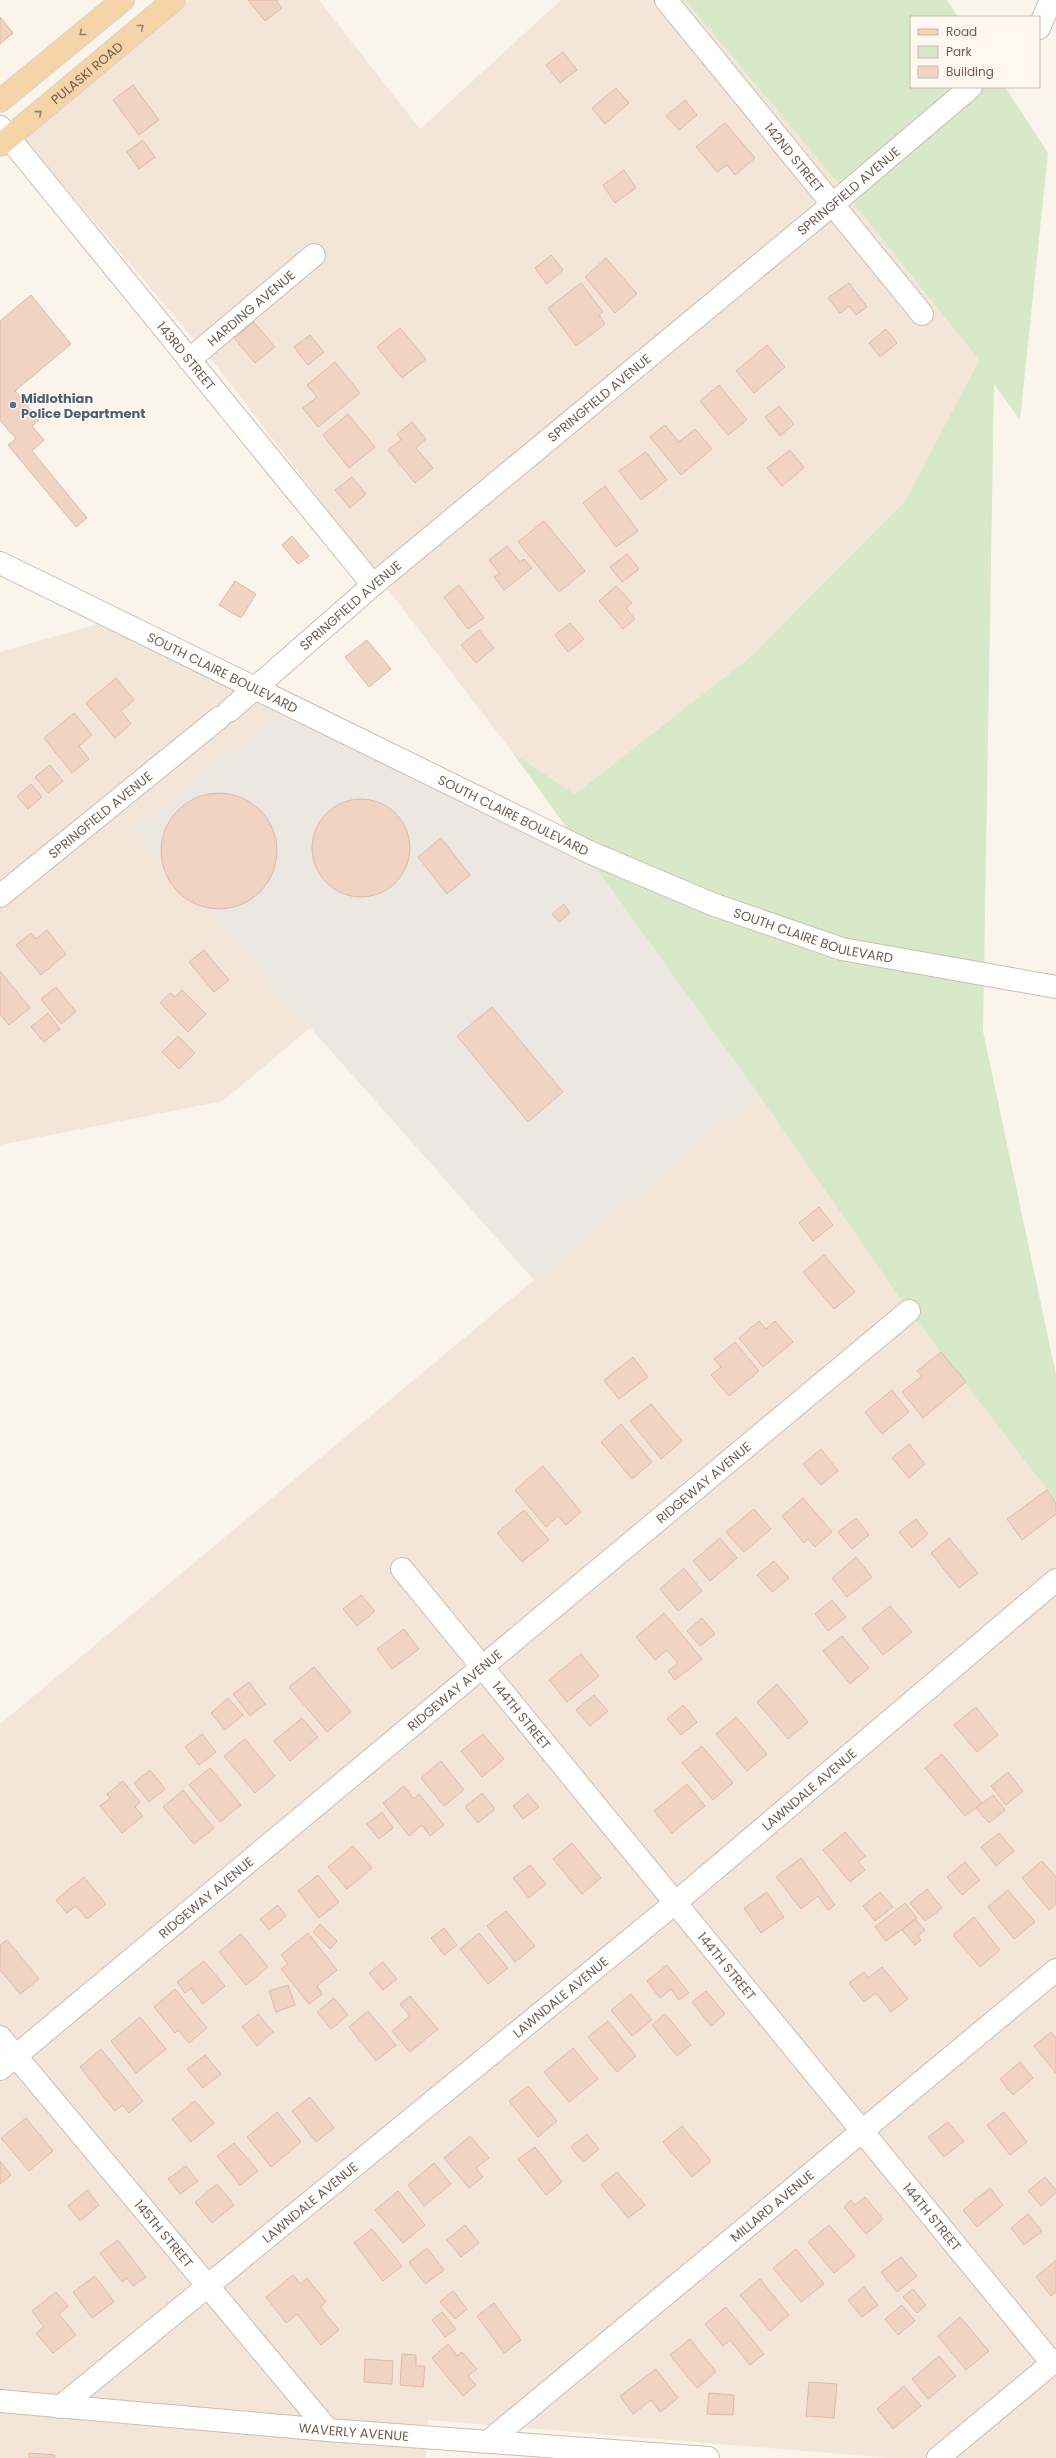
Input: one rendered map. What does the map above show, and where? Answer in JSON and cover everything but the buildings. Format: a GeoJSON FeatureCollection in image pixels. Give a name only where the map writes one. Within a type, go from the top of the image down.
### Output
{"type":"FeatureCollection","features":[{"type":"Feature","properties":{"kind":"main road"},"geometry":{"type":"LineString","coordinates":[[0,101],[123,0]]}},
{"type":"Feature","properties":{"kind":"main road","name":"PULASKI ROAD"},"geometry":{"type":"LineString","coordinates":[[3,137],[174,0]]}},
{"type":"Feature","properties":{"kind":"street","name":"142ND STREET"},"geometry":{"type":"LineString","coordinates":[[666,0],[922,314]]}},
{"type":"Feature","properties":{"kind":"street"},"geometry":{"type":"LineString","coordinates":[[1040,26],[1051,0]]}},
{"type":"Feature","properties":{"kind":"street","name":"SPRINGFIELD AVENUE"},"geometry":{"type":"LineString","coordinates":[[0,896],[224,715],[373,585],[833,204],[970,88]]}},
{"type":"Feature","properties":{"kind":"street","name":"143RD STREET"},"geometry":{"type":"LineString","coordinates":[[3,137],[189,360],[373,585]]}},
{"type":"Feature","properties":{"kind":"street","name":"HARDING AVENUE"},"geometry":{"type":"LineString","coordinates":[[189,360],[314,255]]}},
{"type":"Feature","properties":{"kind":"street","name":"SOUTH CLAIRE BOULEVARD"},"geometry":{"type":"LineString","coordinates":[[0,563],[589,852],[712,904],[842,949],[1056,987]]}},
{"type":"Feature","properties":{"kind":"street","name":"RIDGEWAY AVENUE"},"geometry":{"type":"LineString","coordinates":[[8,2062],[482,1669],[909,1311]]}},
{"type":"Feature","properties":{"kind":"street","name":"144TH STREET"},"geometry":{"type":"LineString","coordinates":[[402,1569],[482,1669],[1054,2362]]}},
{"type":"Feature","properties":{"kind":"street","name":"LAWNDALE AVENUE"},"geometry":{"type":"LineString","coordinates":[[60,2407],[675,1903],[1056,1580]]}},
{"type":"Feature","properties":{"kind":"street","name":"MILLARD AVENUE"},"geometry":{"type":"LineString","coordinates":[[489,2442],[1056,1970]]}},
{"type":"Feature","properties":{"kind":"street","name":"145TH STREET"},"geometry":{"type":"LineString","coordinates":[[0,2037],[8,2062],[206,2286],[328,2430]]}},
{"type":"Feature","properties":{"kind":"street"},"geometry":{"type":"LineString","coordinates":[[938,2458],[1054,2362]]}},
{"type":"Feature","properties":{"kind":"street","name":"WAVERLY AVENUE"},"geometry":{"type":"LineString","coordinates":[[0,2401],[328,2430],[708,2458]]}},
{"type":"Feature","properties":{"kind":"shaded area"},"geometry":{"type":"Polygon","coordinates":[[[190,0],[319,0],[420,129],[561,0],[685,0],[826,169],[979,360],[905,501],[749,658],[575,794],[513,753],[220,370],[24,139],[190,0]]]}},
{"type":"Feature","properties":{"kind":"shaded area"},"geometry":{"type":"Polygon","coordinates":[[[99,624],[281,711],[136,830],[310,1028],[223,1101],[0,1145],[0,652],[99,624]]]}},
{"type":"Feature","properties":{"kind":"shaded area"},"geometry":{"type":"Polygon","coordinates":[[[281,711],[591,862],[758,1094],[534,1280],[135,830],[281,711]]]}},
{"type":"Feature","properties":{"kind":"shaded area"},"geometry":{"type":"Polygon","coordinates":[[[758,1094],[909,1311],[1056,1501],[1056,2458],[890,2458],[428,2420],[426,2458],[0,2458],[0,1724],[758,1094]]]}},
{"type":"Feature","properties":{"kind":"green space"},"geometry":{"type":"Polygon","coordinates":[[[685,0],[947,0],[957,16],[910,16],[910,88],[1006,88],[1048,153],[1020,420],[994,384],[983,1031],[1056,1375],[1056,1501],[909,1311],[758,1094],[513,753],[575,794],[749,658],[905,501],[979,360],[826,169],[685,0]]]}},
{"type":"Feature","properties":{"kind":"place","name":"Midlothian Police Department"},"geometry":{"type":"Point","coordinates":[13,405]}}]}
